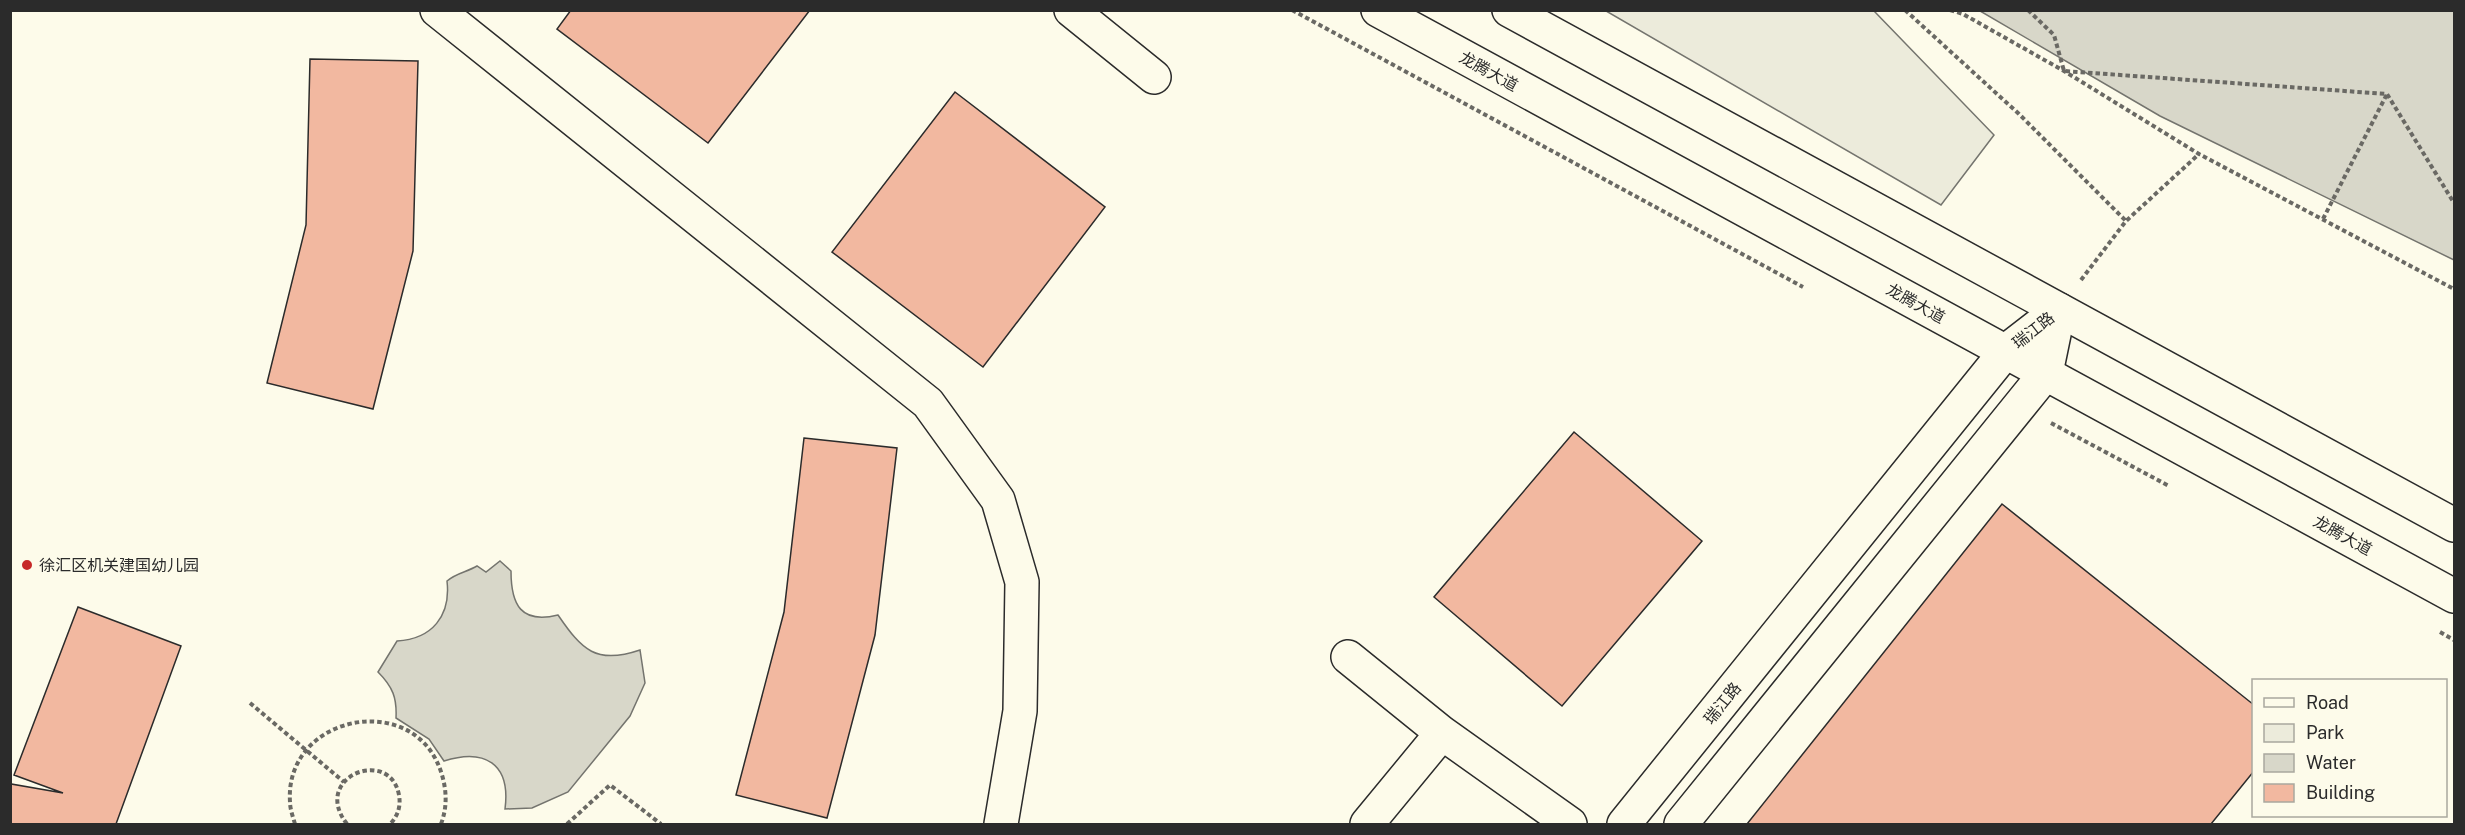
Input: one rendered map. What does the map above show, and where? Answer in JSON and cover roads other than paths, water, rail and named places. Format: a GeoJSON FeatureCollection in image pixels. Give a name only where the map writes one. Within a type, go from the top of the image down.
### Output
{"type":"FeatureCollection","features":[{"type":"Feature","properties":{"kind":"main road"},"geometry":{"type":"LineString","coordinates":[[437,10],[928,403],[998,500],[1022,582],[1020,711],[1001,825]]}},
{"type":"Feature","properties":{"kind":"main road"},"geometry":{"type":"LineString","coordinates":[[1071,10],[1154,77]]}},
{"type":"Feature","properties":{"kind":"main road","name":"龙腾大道"},"geometry":{"type":"LineString","coordinates":[[1378,10],[2454,596]]}},
{"type":"Feature","properties":{"kind":"main road"},"geometry":{"type":"LineString","coordinates":[[1509,10],[2454,525]]}},
{"type":"Feature","properties":{"kind":"main road","name":"瑞江路"},"geometry":{"type":"LineString","coordinates":[[1624,825],[2006,351],[2059,310]]}},
{"type":"Feature","properties":{"kind":"main road","name":"瑞江路"},"geometry":{"type":"LineString","coordinates":[[1681,825],[2046,373],[2059,310]]}},
{"type":"Feature","properties":{"kind":"main road"},"geometry":{"type":"LineString","coordinates":[[1348,657],[1442,733],[1570,825]]}},
{"type":"Feature","properties":{"kind":"main road"},"geometry":{"type":"LineString","coordinates":[[1367,825],[1442,733]]}},
{"type":"Feature","properties":{"kind":"water"},"geometry":{"type":"Polygon","coordinates":[[[1980,11],[2454,11],[2454,260],[2160,116],[1980,11]]]}},
{"type":"Feature","properties":{"kind":"water"},"geometry":{"type":"Polygon","coordinates":[[[500,561],[511,571],[513,593],[521,609],[535,617],[558,615],[583,645],[601,655],[612,656],[640,650],[645,683],[630,716],[568,792],[532,808],[505,809],[504,780],[492,763],[482,758],[471,757],[458,757],[444,761],[429,739],[396,718],[393,693],[378,672],[397,641],[420,636],[437,623],[446,605],[447,581],[477,566],[486,572],[500,561]]]}},
{"type":"Feature","properties":{"kind":"place","name":"徐汇区机关建国幼儿园"},"geometry":{"type":"Point","coordinates":[27,565]}}]}
